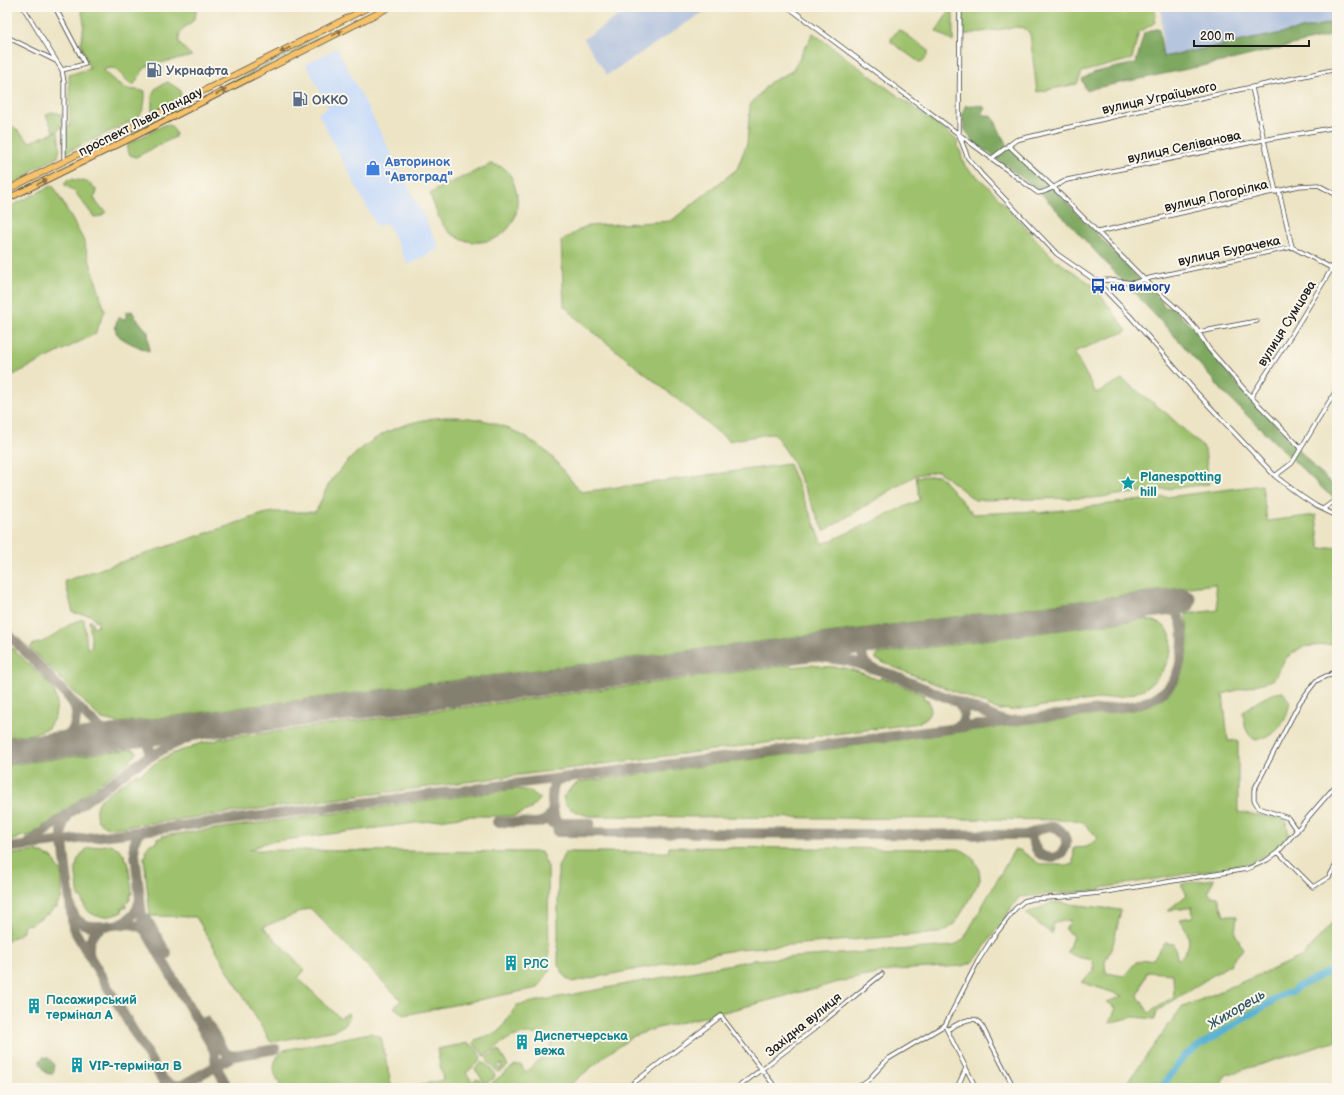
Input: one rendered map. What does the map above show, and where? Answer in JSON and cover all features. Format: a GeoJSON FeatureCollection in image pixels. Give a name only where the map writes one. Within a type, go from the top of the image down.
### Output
{"type":"FeatureCollection","features":[{"type":"Feature","properties":{"kind":"main road","name":"проспект Льва Ландау"},"geometry":{"type":"LineString","coordinates":[[7,190],[369,7]]}},
{"type":"Feature","properties":{"kind":"main road","name":"проспект Льва Ландау"},"geometry":{"type":"LineString","coordinates":[[7,199],[390,7]]}},
{"type":"Feature","properties":{"kind":"main road"},"geometry":{"type":"LineString","coordinates":[[124,131],[129,139]]}},
{"type":"Feature","properties":{"kind":"street"},"geometry":{"type":"LineString","coordinates":[[23,7],[62,70],[65,112],[64,162]]}},
{"type":"Feature","properties":{"kind":"street"},"geometry":{"type":"LineString","coordinates":[[55,7],[86,64],[62,70]]}},
{"type":"Feature","properties":{"kind":"street"},"geometry":{"type":"LineString","coordinates":[[788,7],[991,159]]}},
{"type":"Feature","properties":{"kind":"street"},"geometry":{"type":"LineString","coordinates":[[960,7],[959,135],[968,158],[983,176],[1057,254],[1096,281],[1130,316],[1196,392],[1275,476],[1301,496],[1337,516]]}},
{"type":"Feature","properties":{"kind":"street"},"geometry":{"type":"LineString","coordinates":[[7,37],[57,61]]}},
{"type":"Feature","properties":{"kind":"street","name":"вулиця Уграїцького"},"geometry":{"type":"LineString","coordinates":[[991,159],[1016,140],[1090,122],[1337,69]]}},
{"type":"Feature","properties":{"kind":"street"},"geometry":{"type":"LineString","coordinates":[[1252,88],[1263,140],[1292,247]]}},
{"type":"Feature","properties":{"kind":"street","name":"вулиця Селіванова"},"geometry":{"type":"LineString","coordinates":[[991,159],[1038,194],[1067,180],[1263,140],[1337,127]]}},
{"type":"Feature","properties":{"kind":"street"},"geometry":{"type":"LineString","coordinates":[[1008,145],[1053,187],[1144,279],[1183,314],[1199,332],[1209,349],[1251,397],[1300,448]]}},
{"type":"Feature","properties":{"kind":"street","name":"вулиця Погорілка"},"geometry":{"type":"LineString","coordinates":[[1098,232],[1277,191],[1312,185],[1324,188],[1337,195]]}},
{"type":"Feature","properties":{"kind":"street","name":"вулиця Бурачека"},"geometry":{"type":"LineString","coordinates":[[1096,281],[1109,280],[1133,282],[1292,247],[1337,271]]}},
{"type":"Feature","properties":{"kind":"street","name":"вулиця Сумцова"},"geometry":{"type":"LineString","coordinates":[[1251,397],[1292,334],[1337,260]]}},
{"type":"Feature","properties":{"kind":"street"},"geometry":{"type":"LineString","coordinates":[[1199,332],[1257,321]]}},
{"type":"Feature","properties":{"kind":"street"},"geometry":{"type":"LineString","coordinates":[[1275,476],[1292,463],[1337,389]]}},
{"type":"Feature","properties":{"kind":"street"},"geometry":{"type":"LineString","coordinates":[[1323,509],[1337,499]]}},
{"type":"Feature","properties":{"kind":"street"},"geometry":{"type":"LineString","coordinates":[[1296,830],[1288,818],[1259,808],[1254,800],[1254,790],[1300,702],[1316,681],[1337,669]]}},
{"type":"Feature","properties":{"kind":"street"},"geometry":{"type":"LineString","coordinates":[[1326,676],[1337,674]]}},
{"type":"Feature","properties":{"kind":"street"},"geometry":{"type":"LineString","coordinates":[[856,1088],[868,1080],[888,1059],[945,1025],[978,962],[999,929],[1015,908],[1024,901],[1098,893],[1247,869],[1267,860],[1278,852],[1337,784]]}},
{"type":"Feature","properties":{"kind":"street"},"geometry":{"type":"LineString","coordinates":[[1278,852],[1313,887],[1329,877],[1337,863]]}},
{"type":"Feature","properties":{"kind":"street","name":"Західна вулиця"},"geometry":{"type":"LineString","coordinates":[[737,1088],[762,1070],[882,974]]}},
{"type":"Feature","properties":{"kind":"street"},"geometry":{"type":"LineString","coordinates":[[627,1088],[721,1016],[776,1088]]}},
{"type":"Feature","properties":{"kind":"street"},"geometry":{"type":"LineString","coordinates":[[947,1030],[967,1020],[977,1020],[982,1026],[1006,1070],[1014,1088]]}},
{"type":"Feature","properties":{"kind":"street"},"geometry":{"type":"LineString","coordinates":[[945,1025],[976,1088]]}},
{"type":"Feature","properties":{"kind":"street"},"geometry":{"type":"LineString","coordinates":[[956,1088],[966,1068]]}},
{"type":"Feature","properties":{"kind":"shaded area"},"geometry":{"type":"Polygon","coordinates":[[[632,7],[711,7],[607,75],[584,39],[632,7]]]}},
{"type":"Feature","properties":{"kind":"shaded area"},"geometry":{"type":"Polygon","coordinates":[[[1161,7],[1335,7],[1336,22],[1163,57],[1161,7]]]}},
{"type":"Feature","properties":{"kind":"shaded area","name":"Авторинок \"Автоград\""},"geometry":{"type":"Polygon","coordinates":[[[337,48],[440,248],[408,265],[387,223],[377,227],[318,113],[328,108],[306,64],[337,48]]]}},
{"type":"Feature","properties":{"kind":"green space"},"geometry":{"type":"Polygon","coordinates":[[[81,7],[196,7],[196,13],[193,21],[182,29],[179,37],[179,43],[192,56],[150,65],[144,69],[133,86],[114,68],[105,69],[103,71],[116,82],[128,89],[145,91],[145,103],[143,110],[136,119],[67,152],[64,150],[64,128],[70,126],[69,75],[91,68],[89,67],[81,44],[84,24],[81,7]]]}},
{"type":"Feature","properties":{"kind":"green space"},"geometry":{"type":"Polygon","coordinates":[[[380,7],[384,7],[129,135],[129,134],[380,7]]]}},
{"type":"Feature","properties":{"kind":"green space"},"geometry":{"type":"Polygon","coordinates":[[[953,7],[953,42],[936,31],[953,7]]]}},
{"type":"Feature","properties":{"kind":"green space"},"geometry":{"type":"Polygon","coordinates":[[[961,7],[1155,7],[1155,23],[1139,32],[1132,59],[1082,72],[1077,84],[1037,92],[1030,34],[1024,28],[1017,27],[961,35],[961,7]]]}},
{"type":"Feature","properties":{"kind":"green space"},"geometry":{"type":"Polygon","coordinates":[[[1337,22],[1337,34],[1231,60],[1086,90],[1082,79],[1095,72],[1136,63],[1144,33],[1159,28],[1163,57],[1337,22]]]}},
{"type":"Feature","properties":{"kind":"green space"},"geometry":{"type":"Polygon","coordinates":[[[900,30],[928,50],[928,54],[924,61],[919,62],[891,42],[891,39],[897,31],[900,30]]]}},
{"type":"Feature","properties":{"kind":"green space"},"geometry":{"type":"Polygon","coordinates":[[[813,33],[956,139],[965,166],[989,187],[1053,258],[1094,286],[1127,331],[1074,352],[1096,393],[1122,379],[1166,413],[1205,449],[1209,484],[1093,498],[975,500],[938,471],[916,475],[824,531],[790,457],[774,433],[729,441],[582,323],[564,306],[561,241],[586,226],[671,221],[737,169],[747,143],[750,105],[769,83],[792,71],[813,33]]]}},
{"type":"Feature","properties":{"kind":"green space"},"geometry":{"type":"Polygon","coordinates":[[[168,82],[180,90],[181,97],[156,112],[153,112],[152,98],[155,89],[168,82]]]}},
{"type":"Feature","properties":{"kind":"green space"},"geometry":{"type":"Polygon","coordinates":[[[965,106],[982,106],[985,108],[982,114],[993,117],[1006,144],[1034,169],[1117,255],[1121,261],[1160,299],[1165,307],[1172,308],[1194,329],[1210,352],[1244,392],[1317,470],[1331,483],[1337,486],[1337,499],[1327,493],[1225,394],[1181,343],[1037,189],[974,142],[965,130],[962,115],[965,106]]]}},
{"type":"Feature","properties":{"kind":"green space"},"geometry":{"type":"Polygon","coordinates":[[[52,112],[62,114],[61,128],[54,132],[46,115],[52,112]]]}},
{"type":"Feature","properties":{"kind":"green space"},"geometry":{"type":"Polygon","coordinates":[[[7,121],[30,142],[58,131],[60,148],[58,157],[33,170],[29,176],[7,187],[7,121]]]}},
{"type":"Feature","properties":{"kind":"green space"},"geometry":{"type":"Polygon","coordinates":[[[164,125],[172,126],[176,134],[175,137],[136,157],[130,155],[127,149],[128,144],[164,125]]]}},
{"type":"Feature","properties":{"kind":"green space"},"geometry":{"type":"Polygon","coordinates":[[[491,164],[504,168],[510,175],[517,194],[516,214],[507,230],[500,236],[491,240],[480,242],[460,239],[449,232],[443,224],[430,194],[437,189],[491,164]]]}},
{"type":"Feature","properties":{"kind":"green space"},"geometry":{"type":"Polygon","coordinates":[[[71,179],[87,182],[95,188],[97,192],[94,198],[99,206],[106,211],[102,216],[94,217],[75,192],[64,184],[67,180],[71,179]]]}},
{"type":"Feature","properties":{"kind":"green space"},"geometry":{"type":"Polygon","coordinates":[[[53,185],[83,239],[105,311],[95,334],[7,378],[7,208],[53,185]]]}},
{"type":"Feature","properties":{"kind":"green space"},"geometry":{"type":"Polygon","coordinates":[[[132,311],[148,332],[149,351],[123,339],[116,331],[115,328],[118,318],[126,319],[126,312],[132,311]]]}},
{"type":"Feature","properties":{"kind":"green space"},"geometry":{"type":"Polygon","coordinates":[[[445,417],[472,418],[496,424],[517,432],[545,450],[581,492],[789,464],[823,544],[920,500],[916,477],[939,475],[973,514],[1035,511],[1038,513],[1262,485],[1267,521],[1316,515],[1320,549],[1337,547],[1337,617],[1330,618],[1334,644],[1302,647],[1286,658],[1273,680],[1223,694],[1228,741],[1238,740],[1238,812],[1283,819],[1286,821],[1289,835],[1274,852],[1254,860],[1254,863],[1101,888],[1101,890],[1019,897],[979,955],[971,963],[963,966],[895,970],[839,982],[654,1029],[634,1036],[609,1053],[566,1088],[494,1088],[491,1085],[493,1082],[515,1065],[521,1065],[526,1072],[548,1053],[551,1045],[550,1040],[546,1037],[527,1034],[508,1039],[485,1057],[489,1053],[484,1056],[474,1044],[475,1040],[499,1032],[517,1005],[753,960],[953,946],[963,940],[1014,850],[1020,850],[1041,865],[1073,865],[1074,848],[1087,847],[1098,838],[1083,822],[1075,820],[588,816],[572,810],[564,801],[563,797],[579,782],[1125,710],[1151,701],[1170,686],[1178,677],[1187,653],[1188,630],[1186,614],[1218,610],[1215,584],[119,723],[102,719],[30,648],[73,623],[84,619],[87,648],[92,647],[89,621],[92,621],[93,627],[98,626],[98,621],[95,621],[95,618],[90,615],[73,613],[65,581],[263,514],[274,512],[315,512],[329,484],[353,456],[366,445],[379,436],[394,429],[426,420],[445,417]]]}},
{"type":"Feature","properties":{"kind":"green space"},"geometry":{"type":"Polygon","coordinates":[[[1146,619],[1147,621],[1155,621],[1162,624],[1170,634],[1172,641],[1169,657],[1162,672],[1152,683],[1146,688],[1124,696],[1012,710],[1000,710],[987,706],[986,703],[982,703],[876,659],[878,654],[1146,619]]]}},
{"type":"Feature","properties":{"kind":"green space"},"geometry":{"type":"Polygon","coordinates":[[[12,648],[49,684],[54,691],[57,703],[55,717],[48,728],[33,734],[7,737],[7,653],[12,648]]]}},
{"type":"Feature","properties":{"kind":"green space"},"geometry":{"type":"Polygon","coordinates":[[[791,665],[792,667],[811,665],[837,667],[858,672],[879,680],[881,677],[924,695],[923,698],[928,700],[930,704],[930,712],[926,718],[920,721],[920,723],[112,828],[101,824],[96,817],[97,804],[99,801],[137,773],[139,775],[157,762],[177,752],[218,739],[791,665]]]}},
{"type":"Feature","properties":{"kind":"green space"},"geometry":{"type":"Polygon","coordinates":[[[1283,692],[1290,702],[1283,723],[1276,731],[1264,738],[1256,740],[1252,738],[1247,732],[1243,712],[1267,696],[1283,692]]]}},
{"type":"Feature","properties":{"kind":"green space"},"geometry":{"type":"Polygon","coordinates":[[[132,749],[137,752],[134,757],[46,825],[43,825],[43,827],[39,830],[35,831],[35,833],[28,836],[18,837],[18,839],[7,841],[7,765],[132,749]]]}},
{"type":"Feature","properties":{"kind":"green space"},"geometry":{"type":"Polygon","coordinates":[[[517,789],[530,791],[540,798],[531,809],[514,816],[469,816],[268,842],[249,850],[541,852],[548,867],[549,972],[538,988],[404,1015],[394,1007],[401,1000],[310,908],[263,927],[305,970],[298,978],[340,1018],[348,1013],[349,1017],[346,1024],[335,1030],[273,1042],[270,1041],[196,917],[150,916],[144,857],[146,856],[145,851],[150,844],[157,842],[157,838],[162,838],[162,836],[517,789]]]}},
{"type":"Feature","properties":{"kind":"green space"},"geometry":{"type":"Polygon","coordinates":[[[110,844],[118,848],[124,854],[125,860],[128,862],[132,894],[130,894],[130,900],[126,904],[126,908],[122,908],[122,912],[116,915],[103,917],[92,914],[87,910],[82,898],[79,898],[75,866],[77,866],[77,861],[82,853],[88,848],[110,844]]]}},
{"type":"Feature","properties":{"kind":"green space"},"geometry":{"type":"Polygon","coordinates":[[[669,847],[959,849],[972,857],[975,861],[979,870],[980,880],[957,921],[947,930],[938,933],[739,949],[572,982],[566,978],[558,965],[558,867],[565,852],[668,852],[669,847]]]}},
{"type":"Feature","properties":{"kind":"green space"},"geometry":{"type":"Polygon","coordinates":[[[37,851],[38,853],[43,853],[51,857],[56,862],[57,867],[60,870],[62,877],[61,900],[57,903],[57,908],[52,908],[52,911],[31,924],[24,925],[23,932],[7,940],[7,855],[37,851]]]}},
{"type":"Feature","properties":{"kind":"green space"},"geometry":{"type":"Polygon","coordinates":[[[1214,879],[1208,892],[1211,896],[1218,897],[1224,916],[1237,916],[1235,933],[1243,949],[1229,965],[1157,1011],[1155,1019],[1133,1017],[1109,1023],[1116,1008],[1107,1002],[1123,996],[1081,982],[1094,971],[1093,960],[1067,953],[1073,936],[1065,930],[1071,920],[1053,923],[1052,934],[1026,914],[1053,902],[1121,910],[1113,945],[1105,962],[1106,973],[1124,976],[1136,962],[1153,959],[1165,943],[1174,944],[1178,960],[1183,955],[1189,940],[1180,919],[1193,917],[1192,907],[1168,910],[1187,895],[1181,884],[1214,879]],[[1147,972],[1138,996],[1149,1013],[1174,996],[1173,974],[1147,972]]]}},
{"type":"Feature","properties":{"kind":"green space"},"geometry":{"type":"Polygon","coordinates":[[[1337,917],[1337,1041],[1226,1075],[1219,1088],[1123,1088],[1181,1008],[1303,956],[1337,917]]]}},
{"type":"Feature","properties":{"kind":"green space"},"geometry":{"type":"Polygon","coordinates":[[[370,1033],[381,1037],[392,1088],[282,1088],[276,1078],[274,1064],[276,1059],[284,1050],[370,1033]]]}},
{"type":"Feature","properties":{"kind":"green space"},"geometry":{"type":"Polygon","coordinates":[[[468,1043],[476,1050],[481,1060],[466,1073],[473,1082],[476,1079],[480,1080],[485,1086],[482,1088],[404,1088],[443,1080],[437,1049],[468,1043]]]}},
{"type":"Feature","properties":{"kind":"green space"},"geometry":{"type":"Polygon","coordinates":[[[498,1049],[508,1066],[503,1070],[501,1067],[502,1064],[499,1064],[498,1067],[502,1070],[499,1072],[496,1071],[487,1060],[488,1057],[498,1049]]]}},
{"type":"Feature","properties":{"kind":"green space"},"geometry":{"type":"Polygon","coordinates":[[[43,1057],[47,1058],[53,1063],[53,1073],[46,1073],[40,1063],[40,1060],[43,1057]]]}},
{"type":"Feature","properties":{"kind":"green space"},"geometry":{"type":"Polygon","coordinates":[[[482,1062],[486,1063],[495,1075],[494,1078],[487,1083],[484,1082],[475,1069],[482,1062]]]}},
{"type":"Feature","properties":{"kind":"waterway","name":"Жихорець"},"geometry":{"type":"LineString","coordinates":[[1161,1088],[1185,1055],[1284,994],[1293,992],[1297,987],[1337,968]]}},
{"type":"Feature","properties":{"kind":"taxiway"},"geometry":{"type":"LineString","coordinates":[[7,848],[1131,706],[1153,699],[1167,689],[1179,668],[1183,647],[1182,626],[1179,617],[1170,607],[1154,605]]}},
{"type":"Feature","properties":{"kind":"taxiway"},"geometry":{"type":"LineString","coordinates":[[7,633],[65,693],[74,705],[76,714],[75,724],[67,737],[59,744]]}},
{"type":"Feature","properties":{"kind":"taxiway"},"geometry":{"type":"LineString","coordinates":[[871,668],[864,660],[863,653],[864,649],[875,640]]}},
{"type":"Feature","properties":{"kind":"taxiway"},"geometry":{"type":"LineString","coordinates":[[761,655],[808,655],[848,661],[887,673],[1004,721]]}},
{"type":"Feature","properties":{"kind":"taxiway"},"geometry":{"type":"LineString","coordinates":[[73,702],[99,728],[119,737]]}},
{"type":"Feature","properties":{"kind":"taxiway"},"geometry":{"type":"LineString","coordinates":[[954,728],[961,723],[964,716],[964,713],[957,702]]}},
{"type":"Feature","properties":{"kind":"taxiway"},"geometry":{"type":"LineString","coordinates":[[29,843],[131,768],[164,749],[199,733],[262,718]]}},
{"type":"Feature","properties":{"kind":"taxiway"},"geometry":{"type":"LineString","coordinates":[[137,734],[144,737],[149,744],[149,755],[144,760]]}},
{"type":"Feature","properties":{"kind":"taxiway"},"geometry":{"type":"LineString","coordinates":[[564,778],[555,783],[552,795],[558,832],[1026,835],[1031,836],[1040,854],[1053,858],[1062,853],[1066,845],[1062,832],[1053,827],[1046,827],[1026,835]]}},
{"type":"Feature","properties":{"kind":"taxiway"},"geometry":{"type":"LineString","coordinates":[[497,822],[537,823],[548,818],[553,808]]}},
{"type":"Feature","properties":{"kind":"taxiway"},"geometry":{"type":"LineString","coordinates":[[67,817],[63,824],[62,833],[73,928],[88,954]]}},
{"type":"Feature","properties":{"kind":"taxiway"},"geometry":{"type":"LineString","coordinates":[[551,823],[590,823]]}},
{"type":"Feature","properties":{"kind":"taxiway"},"geometry":{"type":"LineString","coordinates":[[145,830],[137,835],[134,845],[144,928],[214,1050],[216,1066],[228,1088]]}},
{"type":"Feature","properties":{"kind":"taxiway"},"geometry":{"type":"LineString","coordinates":[[119,924],[132,916],[139,902]]}},
{"type":"Feature","properties":{"kind":"taxiway"},"geometry":{"type":"LineString","coordinates":[[73,913],[79,921],[87,925],[97,926],[130,924],[139,926],[146,932]]}},
{"type":"Feature","properties":{"kind":"taxiway"},"geometry":{"type":"LineString","coordinates":[[146,918],[167,954]]}},
{"type":"Feature","properties":{"kind":"taxiway"},"geometry":{"type":"LineString","coordinates":[[108,925],[98,930],[92,937],[89,946],[90,957],[167,1088]]}},
{"type":"Feature","properties":{"kind":"taxiway"},"geometry":{"type":"LineString","coordinates":[[206,1021],[223,1050],[229,1055],[236,1056]]}},
{"type":"Feature","properties":{"kind":"taxiway"},"geometry":{"type":"LineString","coordinates":[[229,1057],[276,1049]]}},
{"type":"Feature","properties":{"kind":"taxiway"},"geometry":{"type":"LineString","coordinates":[[163,1079],[171,1085],[182,1085],[230,1058]]}},
{"type":"Feature","properties":{"kind":"runway"},"geometry":{"type":"LineString","coordinates":[[7,751],[1183,601]]}},
{"type":"Feature","properties":{"kind":"place","name":"Укрнафта"},"geometry":{"type":"Point","coordinates":[154,70]}},
{"type":"Feature","properties":{"kind":"place","name":"ОККО"},"geometry":{"type":"Point","coordinates":[300,99]}},
{"type":"Feature","properties":{"kind":"place","name":"Авторинок \"Автоград\""},"geometry":{"type":"Point","coordinates":[373,168]}},
{"type":"Feature","properties":{"kind":"place","name":"на вимогу"},"geometry":{"type":"Point","coordinates":[1098,286]}},
{"type":"Feature","properties":{"kind":"place","name":"Planespotting hill"},"geometry":{"type":"Point","coordinates":[1128,483]}},
{"type":"Feature","properties":{"kind":"place","name":"РЛС"},"geometry":{"type":"Point","coordinates":[511,963]}},
{"type":"Feature","properties":{"kind":"place","name":"Пасажирський термінал A"},"geometry":{"type":"Point","coordinates":[34,1006]}},
{"type":"Feature","properties":{"kind":"place","name":"Диспетчерська вежа"},"geometry":{"type":"Point","coordinates":[522,1042]}},
{"type":"Feature","properties":{"kind":"place","name":"VIP-термінал B"},"geometry":{"type":"Point","coordinates":[77,1065]}}]}
